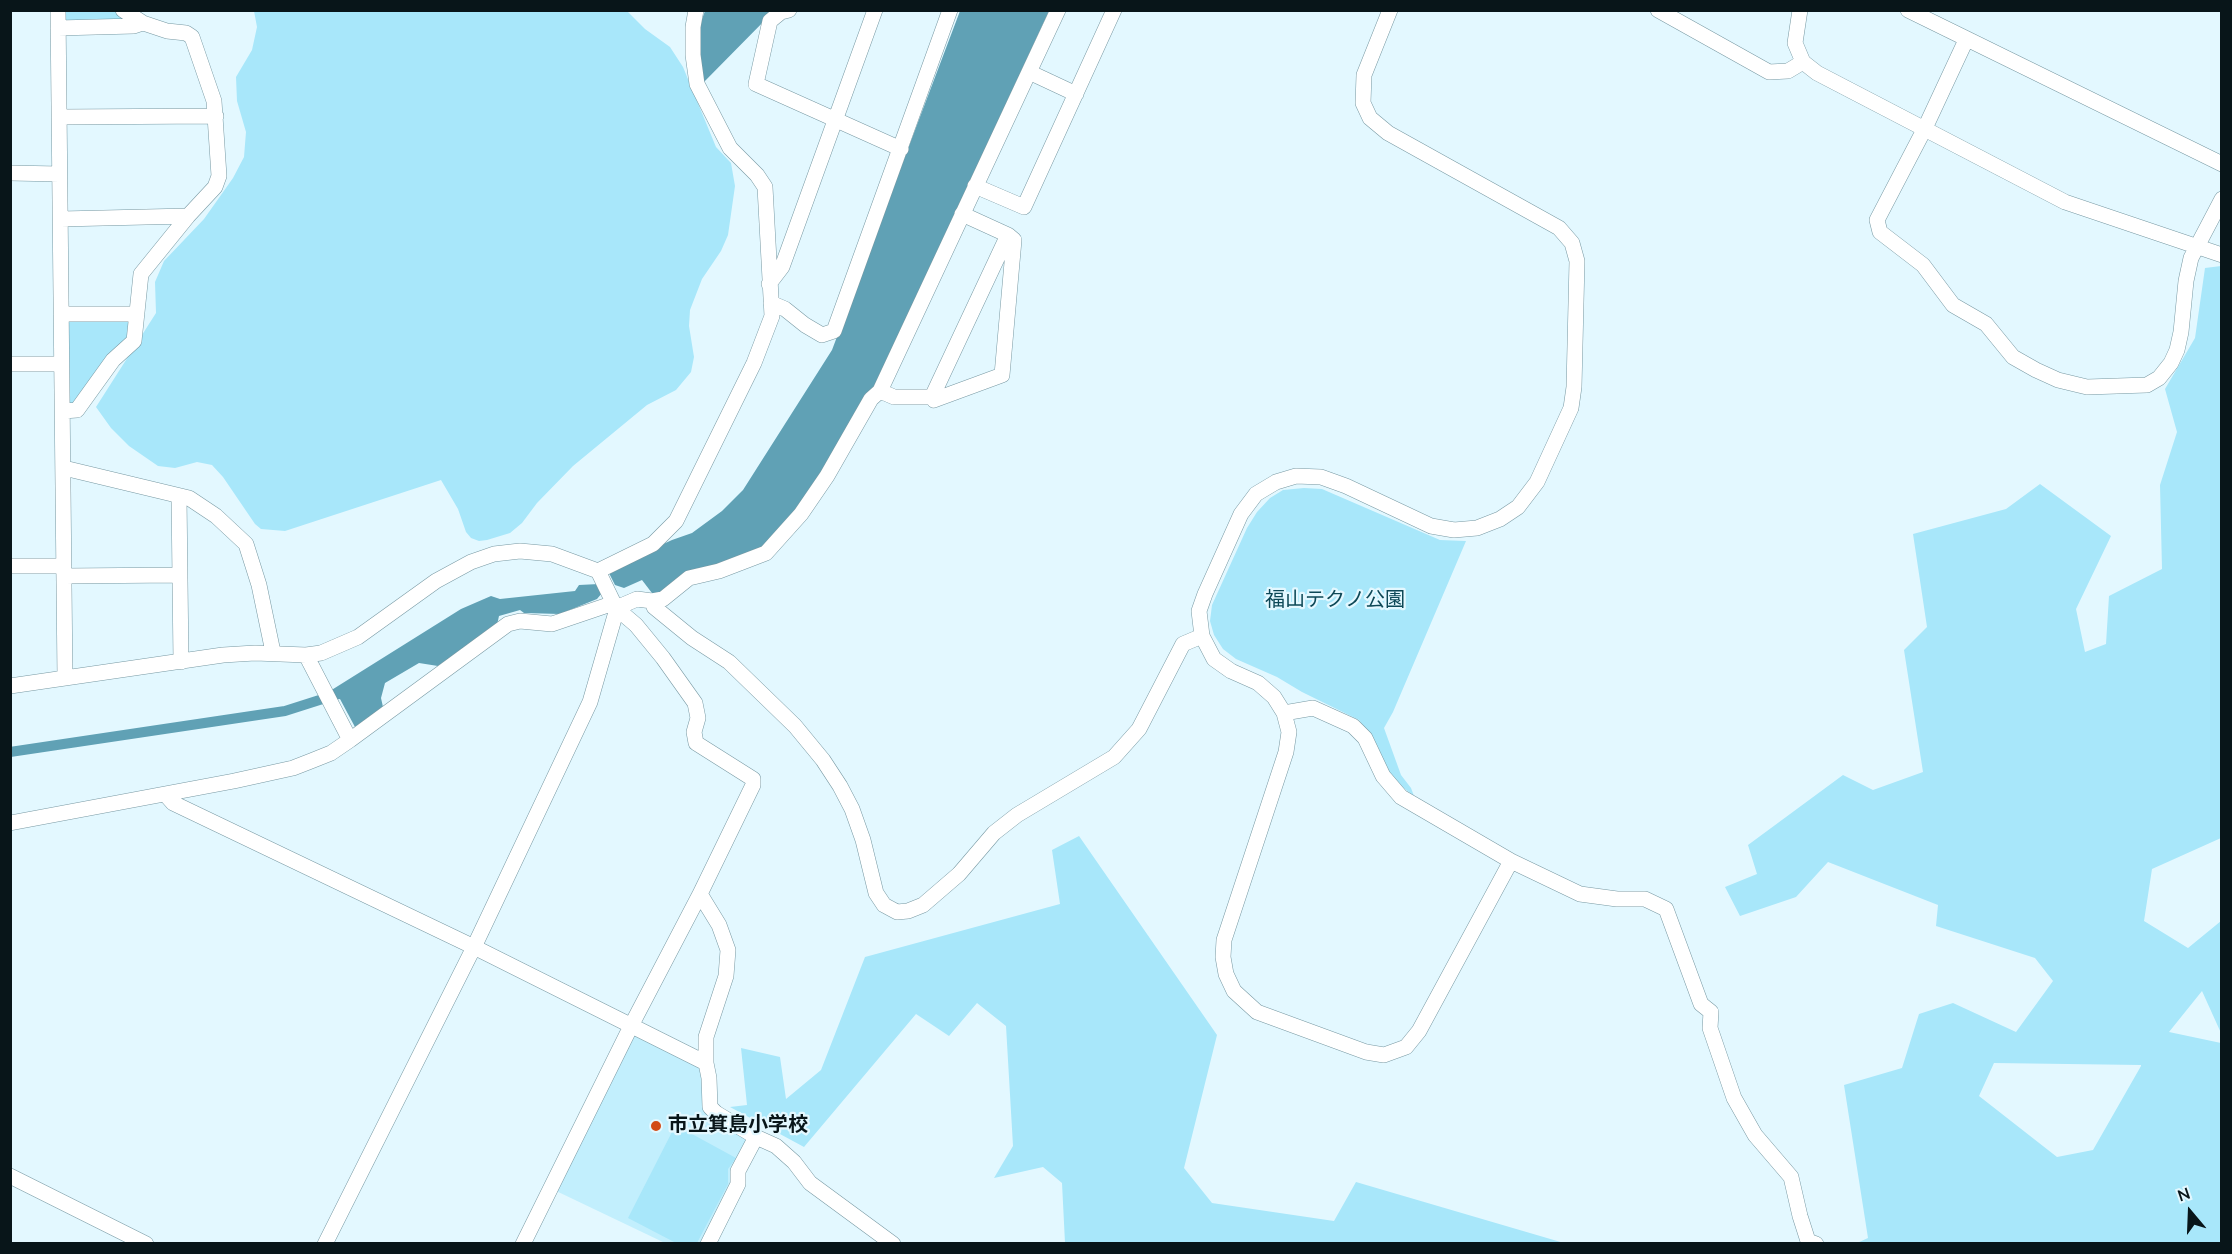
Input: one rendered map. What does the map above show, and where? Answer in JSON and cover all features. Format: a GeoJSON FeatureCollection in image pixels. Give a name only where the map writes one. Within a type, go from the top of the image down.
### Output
{"type":"FeatureCollection","features":[{"type":"Feature","properties":{"kind":"street"},"geometry":{"type":"LineString","coordinates":[[58,10],[65,678]]}},
{"type":"Feature","properties":{"kind":"street"},"geometry":{"type":"LineString","coordinates":[[63,411],[77,410],[113,360],[134,341],[141,274],[215,187],[219,176],[214,101],[192,37],[186,33],[167,31],[143,23],[123,10]]}},
{"type":"Feature","properties":{"kind":"street"},"geometry":{"type":"LineString","coordinates":[[789,10],[780,12],[770,21],[756,84],[834,121],[901,149]]}},
{"type":"Feature","properties":{"kind":"street"},"geometry":{"type":"LineString","coordinates":[[769,284],[782,267],[876,10]]}},
{"type":"Feature","properties":{"kind":"street"},"geometry":{"type":"LineString","coordinates":[[771,303],[786,309],[805,325],[822,335],[834,331],[950,10]]}},
{"type":"Feature","properties":{"kind":"street"},"geometry":{"type":"LineString","coordinates":[[10,823],[166,795],[292,768],[331,753],[508,624],[520,621],[552,624],[637,599],[652,601],[663,599],[689,578],[766,553],[801,514],[827,476],[871,399],[880,391],[1058,10]]}},
{"type":"Feature","properties":{"kind":"street"},"geometry":{"type":"LineString","coordinates":[[975,186],[1024,207],[1114,10]]}},
{"type":"Feature","properties":{"kind":"street"},"geometry":{"type":"LineString","coordinates":[[1390,10],[1364,75],[1363,103],[1370,118],[1388,133],[1559,228],[1572,243],[1577,261],[1574,387],[1571,408],[1537,482],[1518,507],[1500,519],[1477,528],[1454,530],[1431,526],[1346,486],[1321,477],[1296,476],[1276,482],[1256,494],[1241,514],[1204,594],[1199,611],[1202,636],[1214,659],[1231,671],[1258,683],[1274,697],[1284,713],[1289,732],[1286,752],[1224,940],[1223,957],[1226,974],[1234,991],[1257,1012],[1366,1052],[1384,1055],[1406,1047],[1419,1031],[1511,861]]}},
{"type":"Feature","properties":{"kind":"street"},"geometry":{"type":"LineString","coordinates":[[1658,10],[1769,72],[1788,71],[1803,63]]}},
{"type":"Feature","properties":{"kind":"street"},"geometry":{"type":"LineString","coordinates":[[1800,10],[1796,44],[1803,63],[1817,73],[2066,201],[2222,255]]}},
{"type":"Feature","properties":{"kind":"street"},"geometry":{"type":"LineString","coordinates":[[1908,10],[2222,164]]}},
{"type":"Feature","properties":{"kind":"street"},"geometry":{"type":"LineString","coordinates":[[598,571],[653,544],[676,521],[762,344],[772,316],[765,187],[757,175],[730,148],[698,84],[693,55],[695,11]]}},
{"type":"Feature","properties":{"kind":"street"},"geometry":{"type":"LineString","coordinates":[[58,28],[135,26],[143,23]]}},
{"type":"Feature","properties":{"kind":"street"},"geometry":{"type":"LineString","coordinates":[[1966,40],[1925,128],[1877,220],[1880,232],[1923,265],[1953,305],[1986,324],[2013,357],[2058,380],[2086,387],[2147,385],[2159,378],[2171,363],[2177,350],[2191,258],[2222,199]]}},
{"type":"Feature","properties":{"kind":"street"},"geometry":{"type":"LineString","coordinates":[[1029,72],[1076,94]]}},
{"type":"Feature","properties":{"kind":"street"},"geometry":{"type":"LineString","coordinates":[[59,117],[216,116]]}},
{"type":"Feature","properties":{"kind":"street"},"geometry":{"type":"LineString","coordinates":[[10,173],[59,174]]}},
{"type":"Feature","properties":{"kind":"street"},"geometry":{"type":"LineString","coordinates":[[880,391],[894,397],[932,397],[934,400],[1002,375],[1014,240],[962,214]]}},
{"type":"Feature","properties":{"kind":"street"},"geometry":{"type":"LineString","coordinates":[[61,219],[188,216]]}},
{"type":"Feature","properties":{"kind":"street"},"geometry":{"type":"LineString","coordinates":[[932,397],[1008,235]]}},
{"type":"Feature","properties":{"kind":"street"},"geometry":{"type":"LineString","coordinates":[[61,314],[137,314]]}},
{"type":"Feature","properties":{"kind":"street"},"geometry":{"type":"LineString","coordinates":[[10,364],[61,364]]}},
{"type":"Feature","properties":{"kind":"street"},"geometry":{"type":"LineString","coordinates":[[64,468],[189,498],[216,516],[246,544],[273,652]]}},
{"type":"Feature","properties":{"kind":"street"},"geometry":{"type":"LineString","coordinates":[[179,496],[181,662]]}},
{"type":"Feature","properties":{"kind":"street"},"geometry":{"type":"LineString","coordinates":[[10,686],[223,655],[273,652],[306,655],[321,653],[358,638],[436,581],[471,562],[494,554],[520,550],[552,554],[598,571],[615,605],[636,625],[663,658],[695,703],[698,718],[694,732],[696,743],[753,778],[753,785],[523,1244]]}},
{"type":"Feature","properties":{"kind":"street"},"geometry":{"type":"LineString","coordinates":[[10,566],[64,571],[179,574]]}},
{"type":"Feature","properties":{"kind":"street"},"geometry":{"type":"LineString","coordinates":[[652,601],[654,607],[692,638],[729,662],[795,726],[823,760],[852,809],[863,840],[876,893],[884,905],[897,912],[908,911],[923,905],[959,874],[994,833],[1017,815],[1114,757],[1139,729],[1183,644],[1202,636]]}},
{"type":"Feature","properties":{"kind":"street"},"geometry":{"type":"LineString","coordinates":[[326,1244],[474,946],[590,702],[612,627],[615,605]]}},
{"type":"Feature","properties":{"kind":"street"},"geometry":{"type":"LineString","coordinates":[[306,655],[350,740]]}},
{"type":"Feature","properties":{"kind":"street"},"geometry":{"type":"LineString","coordinates":[[1284,713],[1313,708],[1353,726],[1365,738],[1383,776],[1401,797],[1511,861],[1580,894],[1617,899],[1645,899],[1666,909],[1701,1004],[1710,1012],[1710,1028],[1734,1098],[1755,1135],[1791,1177],[1808,1241],[1816,1244]]}},
{"type":"Feature","properties":{"kind":"street"},"geometry":{"type":"LineString","coordinates":[[166,795],[173,803],[474,946],[706,1063]]}},
{"type":"Feature","properties":{"kind":"street"},"geometry":{"type":"LineString","coordinates":[[700,894],[719,925],[728,950],[726,976],[706,1037],[710,1107],[756,1137],[776,1146],[794,1162],[810,1183],[893,1244]]}},
{"type":"Feature","properties":{"kind":"street"},"geometry":{"type":"LineString","coordinates":[[708,1244],[738,1184],[738,1171],[756,1137]]}},
{"type":"Feature","properties":{"kind":"street"},"geometry":{"type":"LineString","coordinates":[[10,1176],[146,1244]]}},
{"type":"Feature","properties":{"kind":"shaded area"},"geometry":{"type":"Polygon","coordinates":[[[705,11],[774,11],[703,83],[697,62],[699,27],[705,11]]]}},
{"type":"Feature","properties":{"kind":"shaded area"},"geometry":{"type":"Polygon","coordinates":[[[960,11],[1049,11],[872,393],[819,482],[765,551],[655,597],[642,580],[624,588],[615,585],[609,573],[613,567],[692,533],[722,511],[743,490],[832,350],[960,11]]]}},
{"type":"Feature","properties":{"kind":"shaded area"},"geometry":{"type":"Polygon","coordinates":[[[599,584],[602,593],[597,599],[560,614],[524,613],[520,610],[499,616],[497,625],[438,666],[419,663],[385,683],[381,698],[383,707],[355,727],[340,699],[334,700],[330,691],[461,609],[491,596],[500,599],[575,591],[579,585],[599,584]]]}},
{"type":"Feature","properties":{"kind":"shaded area","name":"市立箕島小学校"},"geometry":{"type":"Polygon","coordinates":[[[632,1033],[700,1064],[703,1073],[705,1113],[749,1138],[732,1185],[703,1243],[665,1243],[552,1189],[632,1033]]]}},
{"type":"Feature","properties":{"kind":"green space"},"geometry":{"type":"Polygon","coordinates":[[[63,11],[114,11],[129,17],[127,23],[63,22],[63,11]]]}},
{"type":"Feature","properties":{"kind":"green space"},"geometry":{"type":"Polygon","coordinates":[[[254,11],[627,11],[645,29],[670,47],[683,67],[716,147],[731,163],[735,186],[728,235],[721,251],[702,279],[690,310],[689,326],[694,357],[691,372],[676,390],[647,405],[573,466],[537,503],[522,523],[510,533],[487,540],[479,541],[471,538],[441,480],[285,531],[261,529],[212,465],[197,462],[175,468],[158,466],[129,446],[111,428],[96,407],[156,313],[155,282],[164,261],[204,219],[233,178],[244,157],[246,132],[237,101],[236,77],[252,50],[257,27],[254,11]]]}},
{"type":"Feature","properties":{"kind":"green space"},"geometry":{"type":"Polygon","coordinates":[[[2221,266],[2221,838],[2152,869],[2144,921],[2188,948],[2221,921],[2221,1033],[2202,991],[2169,1032],[2221,1043],[2221,1243],[1857,1243],[1868,1238],[1844,1085],[1902,1068],[1919,1014],[1953,1003],[2016,1032],[2053,981],[2035,958],[1936,926],[1938,905],[1828,862],[1796,897],[1740,916],[1725,887],[1757,874],[1748,845],[1843,775],[1873,790],[1923,772],[1904,650],[1927,627],[1913,534],[2006,509],[2040,484],[2111,536],[2076,609],[2085,652],[2106,644],[2109,596],[2162,569],[2160,485],[2177,432],[2165,389],[2195,338],[2205,268],[2221,266]],[[1994,1063],[1979,1096],[2057,1157],[2093,1150],[2141,1065],[1994,1063]]]}},
{"type":"Feature","properties":{"kind":"green space"},"geometry":{"type":"Polygon","coordinates":[[[131,319],[131,337],[75,405],[69,403],[70,320],[131,319]]]}},
{"type":"Feature","properties":{"kind":"green space","name":"福山テクノ公園"},"geometry":{"type":"Polygon","coordinates":[[[1322,489],[1440,540],[1466,541],[1393,712],[1384,728],[1401,775],[1414,796],[1392,779],[1359,720],[1277,677],[1236,659],[1223,649],[1214,635],[1210,621],[1212,605],[1247,528],[1270,498],[1283,490],[1322,489]]]}},
{"type":"Feature","properties":{"kind":"green space"},"geometry":{"type":"Polygon","coordinates":[[[1079,836],[1217,1035],[1184,1168],[1212,1203],[1334,1221],[1356,1182],[1564,1243],[1065,1243],[1062,1183],[1043,1167],[994,1178],[1013,1146],[1006,1026],[977,1003],[949,1036],[916,1014],[804,1147],[730,1107],[747,1105],[741,1048],[780,1057],[786,1099],[821,1070],[865,957],[1060,904],[1052,850],[1079,836]]]}},
{"type":"Feature","properties":{"kind":"green space"},"geometry":{"type":"Polygon","coordinates":[[[681,1128],[736,1158],[728,1169],[728,1184],[697,1243],[676,1243],[628,1218],[672,1132],[677,1135],[681,1128]]]}},
{"type":"Feature","properties":{"kind":"waterway"},"geometry":{"type":"LineString","coordinates":[[10,752],[285,711],[332,696]]}},
{"type":"Feature","properties":{"kind":"place","name":"市立箕島小学校"},"geometry":{"type":"Point","coordinates":[656,1126]}}]}
